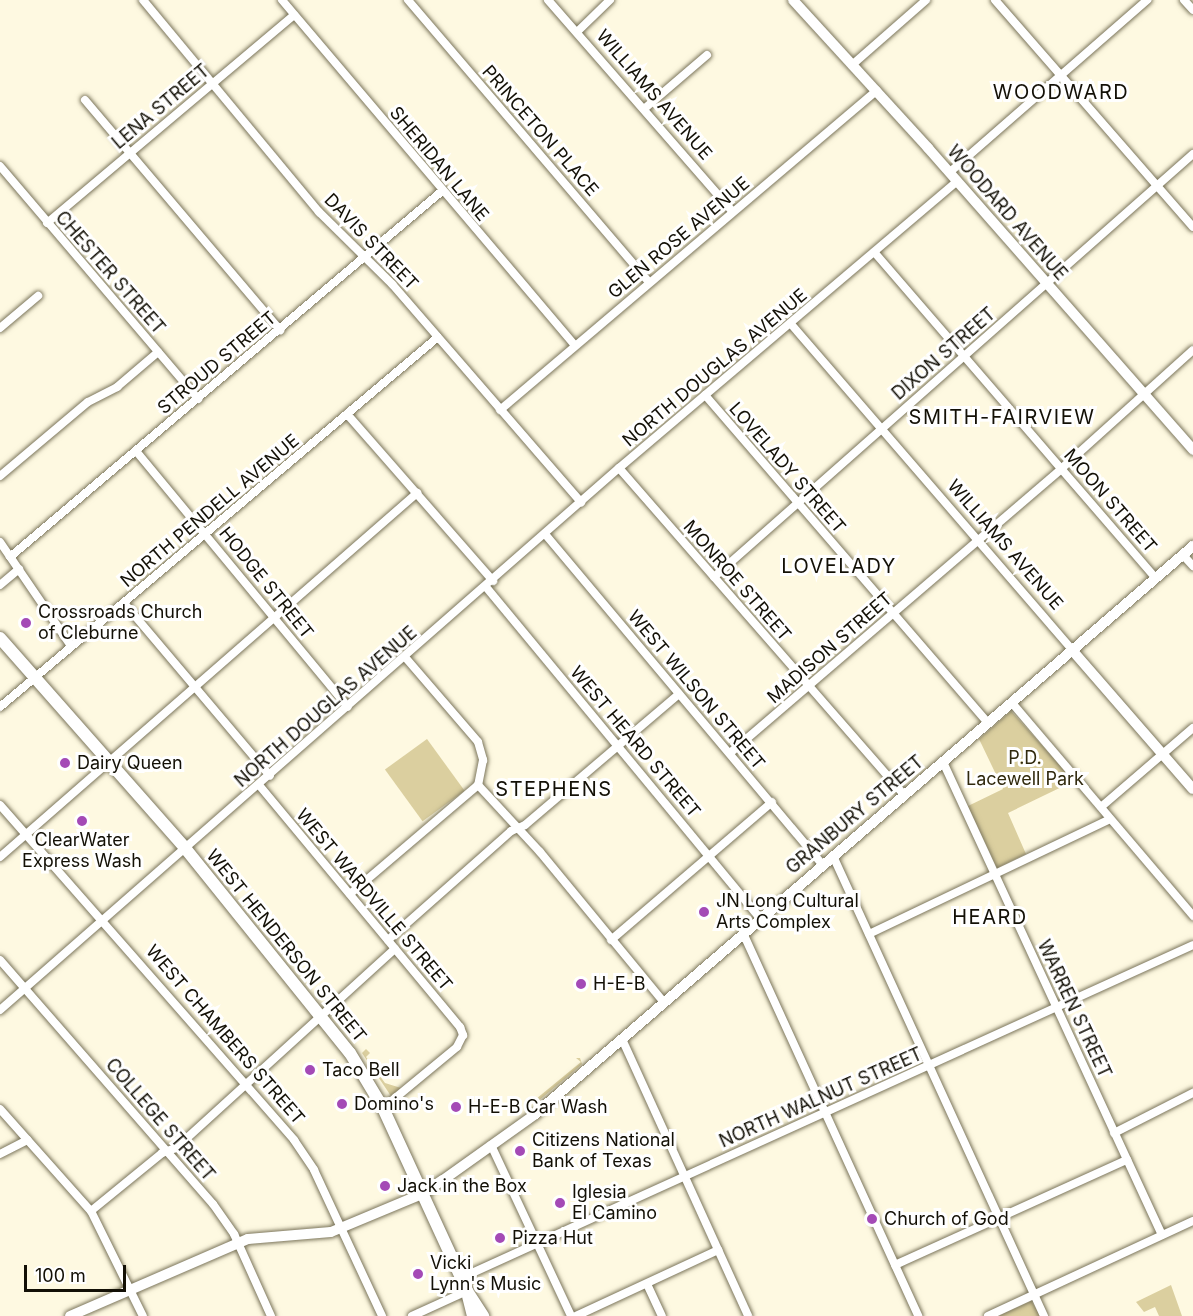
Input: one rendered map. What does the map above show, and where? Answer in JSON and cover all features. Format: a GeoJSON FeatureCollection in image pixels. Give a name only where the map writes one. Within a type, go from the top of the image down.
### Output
{"type":"FeatureCollection","features":[{"type":"Feature","properties":{"kind":"main road","name":"WEST HENDERSON STREET"},"geometry":{"type":"LineString","coordinates":[[0,638],[185,848],[322,1017],[383,1108],[467,1291],[483,1316]]}},
{"type":"Feature","properties":{"kind":"main road"},"geometry":{"type":"LineString","coordinates":[[467,1291],[473,1316]]}},
{"type":"Feature","properties":{"kind":"street","name":"DAVIS STREET"},"geometry":{"type":"LineString","coordinates":[[143,0],[211,85],[332,227],[366,257],[581,502]]}},
{"type":"Feature","properties":{"kind":"street","name":"SHERIDAN LANE"},"geometry":{"type":"LineString","coordinates":[[282,0],[575,345]]}},
{"type":"Feature","properties":{"kind":"street","name":"PRINCETON PLACE"},"geometry":{"type":"LineString","coordinates":[[408,0],[649,282]]}},
{"type":"Feature","properties":{"kind":"street","name":"WILLIAMS AVENUE"},"geometry":{"type":"LineString","coordinates":[[548,0],[733,212]]}},
{"type":"Feature","properties":{"kind":"street"},"geometry":{"type":"LineString","coordinates":[[577,32],[610,0]]}},
{"type":"Feature","properties":{"kind":"street","name":"WOODARD AVENUE"},"geometry":{"type":"LineString","coordinates":[[793,0],[950,172],[1193,450]]}},
{"type":"Feature","properties":{"kind":"street"},"geometry":{"type":"LineString","coordinates":[[853,64],[926,0]]}},
{"type":"Feature","properties":{"kind":"street"},"geometry":{"type":"LineString","coordinates":[[995,0],[1193,227]]}},
{"type":"Feature","properties":{"kind":"street"},"geometry":{"type":"LineString","coordinates":[[950,172],[1147,0]]}},
{"type":"Feature","properties":{"kind":"street"},"geometry":{"type":"LineString","coordinates":[[1184,0],[1193,10]]}},
{"type":"Feature","properties":{"kind":"street","name":"LENA STREET"},"geometry":{"type":"LineString","coordinates":[[47,223],[294,15]]}},
{"type":"Feature","properties":{"kind":"street"},"geometry":{"type":"LineString","coordinates":[[644,109],[707,56]]}},
{"type":"Feature","properties":{"kind":"street","name":"GLEN ROSE AVENUE"},"geometry":{"type":"LineString","coordinates":[[500,410],[877,90]]}},
{"type":"Feature","properties":{"kind":"street"},"geometry":{"type":"LineString","coordinates":[[85,100],[280,330]]}},
{"type":"Feature","properties":{"kind":"street","name":"DIXON STREET"},"geometry":{"type":"LineString","coordinates":[[714,577],[1193,154]]}},
{"type":"Feature","properties":{"kind":"street","name":"CHESTER STREET"},"geometry":{"type":"LineString","coordinates":[[0,166],[198,399]]}},
{"type":"Feature","properties":{"kind":"street","name":"NORTH DOUGLAS AVENUE"},"geometry":{"type":"LineString","coordinates":[[0,1010],[490,584],[619,468],[875,254],[958,181]]}},
{"type":"Feature","properties":{"kind":"street","name":"STROUD STREET"},"geometry":{"type":"LineString","coordinates":[[10,557],[442,191]]}},
{"type":"Feature","properties":{"kind":"street","name":"MOON STREET"},"geometry":{"type":"LineString","coordinates":[[875,254],[965,355],[1156,578]]}},
{"type":"Feature","properties":{"kind":"street"},"geometry":{"type":"LineString","coordinates":[[0,328],[38,296]]}},
{"type":"Feature","properties":{"kind":"street","name":"WILLIAMS AVENUE"},"geometry":{"type":"LineString","coordinates":[[791,324],[1193,789]]}},
{"type":"Feature","properties":{"kind":"street","name":"NORTH PENDELL AVENUE"},"geometry":{"type":"LineString","coordinates":[[0,707],[438,337]]}},
{"type":"Feature","properties":{"kind":"street","name":"MADISON STREET"},"geometry":{"type":"LineString","coordinates":[[730,753],[1062,468],[1193,350]]}},
{"type":"Feature","properties":{"kind":"street"},"geometry":{"type":"LineString","coordinates":[[0,476],[88,402],[117,387],[158,352]]}},
{"type":"Feature","properties":{"kind":"street","name":"LOVELADY STREET"},"geometry":{"type":"LineString","coordinates":[[705,395],[988,723]]}},
{"type":"Feature","properties":{"kind":"street","name":"WEST HEARD STREET"},"geometry":{"type":"LineString","coordinates":[[347,414],[417,493],[618,746],[760,918]]}},
{"type":"Feature","properties":{"kind":"street","name":"HODGE STREET"},"geometry":{"type":"LineString","coordinates":[[135,451],[206,533],[348,707]]}},
{"type":"Feature","properties":{"kind":"street","name":"MONROE STREET"},"geometry":{"type":"LineString","coordinates":[[619,468],[904,795]]}},
{"type":"Feature","properties":{"kind":"street"},"geometry":{"type":"LineString","coordinates":[[0,857],[417,493]]}},
{"type":"Feature","properties":{"kind":"street","name":"WEST WILSON STREET"},"geometry":{"type":"LineString","coordinates":[[545,534],[823,865]]}},
{"type":"Feature","properties":{"kind":"street"},"geometry":{"type":"LineString","coordinates":[[0,542],[72,646]]}},
{"type":"Feature","properties":{"kind":"street","name":"GRANBURY STREET"},"geometry":{"type":"LineString","coordinates":[[70,1316],[238,1243],[257,1237],[322,1234],[342,1228],[422,1194],[534,1115],[622,1040],[663,1001],[1193,546]]}},
{"type":"Feature","properties":{"kind":"street"},"geometry":{"type":"LineString","coordinates":[[1183,555],[1193,566]]}},
{"type":"Feature","properties":{"kind":"street"},"geometry":{"type":"LineString","coordinates":[[0,585],[19,569]]}},
{"type":"Feature","properties":{"kind":"street"},"geometry":{"type":"LineString","coordinates":[[124,603],[270,776]]}},
{"type":"Feature","properties":{"kind":"street"},"geometry":{"type":"LineString","coordinates":[[350,894],[478,785],[483,759],[478,742],[405,657]]}},
{"type":"Feature","properties":{"kind":"street"},"geometry":{"type":"LineString","coordinates":[[388,940],[679,694]]}},
{"type":"Feature","properties":{"kind":"street"},"geometry":{"type":"LineString","coordinates":[[1012,703],[1192,912]]}},
{"type":"Feature","properties":{"kind":"street"},"geometry":{"type":"LineString","coordinates":[[1101,807],[1193,728]]}},
{"type":"Feature","properties":{"kind":"street","name":"WARREN STREET"},"geometry":{"type":"LineString","coordinates":[[943,762],[1162,1235]]}},
{"type":"Feature","properties":{"kind":"street","name":"WEST WARDVILLE STREET"},"geometry":{"type":"LineString","coordinates":[[259,785],[460,1027],[463,1035],[457,1047],[383,1108]]}},
{"type":"Feature","properties":{"kind":"street"},"geometry":{"type":"LineString","coordinates":[[478,785],[663,1001]]}},
{"type":"Feature","properties":{"kind":"street"},"geometry":{"type":"LineString","coordinates":[[611,940],[772,802]]}},
{"type":"Feature","properties":{"kind":"street","name":"WEST CHAMBERS STREET"},"geometry":{"type":"LineString","coordinates":[[0,806],[247,1086],[314,1170],[382,1316]]}},
{"type":"Feature","properties":{"kind":"street"},"geometry":{"type":"LineString","coordinates":[[869,934],[1110,819]]}},
{"type":"Feature","properties":{"kind":"street"},"geometry":{"type":"LineString","coordinates":[[833,856],[1044,1316]]}},
{"type":"Feature","properties":{"kind":"street"},"geometry":{"type":"LineString","coordinates":[[743,933],[918,1316]]}},
{"type":"Feature","properties":{"kind":"street","name":"NORTH WALNUT STREET"},"geometry":{"type":"LineString","coordinates":[[461,1278],[1057,1009],[1193,945]]}},
{"type":"Feature","properties":{"kind":"street"},"geometry":{"type":"LineString","coordinates":[[91,1211],[247,1086],[395,949]]}},
{"type":"Feature","properties":{"kind":"street","name":"COLLEGE STREET"},"geometry":{"type":"LineString","coordinates":[[0,960],[218,1210],[238,1243],[271,1316]]}},
{"type":"Feature","properties":{"kind":"street"},"geometry":{"type":"LineString","coordinates":[[622,1040],[748,1316]]}},
{"type":"Feature","properties":{"kind":"street"},"geometry":{"type":"LineString","coordinates":[[1114,1133],[1193,1093]]}},
{"type":"Feature","properties":{"kind":"street"},"geometry":{"type":"LineString","coordinates":[[0,1109],[91,1211],[143,1316]]}},
{"type":"Feature","properties":{"kind":"street"},"geometry":{"type":"LineString","coordinates":[[0,1154],[28,1140]]}},
{"type":"Feature","properties":{"kind":"street"},"geometry":{"type":"LineString","coordinates":[[491,1145],[571,1316]]}},
{"type":"Feature","properties":{"kind":"street"},"geometry":{"type":"LineString","coordinates":[[895,1265],[1127,1160]]}},
{"type":"Feature","properties":{"kind":"street"},"geometry":{"type":"LineString","coordinates":[[988,1316],[1193,1221]]}},
{"type":"Feature","properties":{"kind":"street"},"geometry":{"type":"LineString","coordinates":[[576,1316],[718,1250]]}},
{"type":"Feature","properties":{"kind":"street"},"geometry":{"type":"LineString","coordinates":[[647,1284],[662,1316]]}},
{"type":"Feature","properties":{"kind":"street"},"geometry":{"type":"LineString","coordinates":[[412,1316],[467,1291]]}},
{"type":"Feature","properties":{"kind":"green space","name":"P.D. Lacewell Park"},"geometry":{"type":"Polygon","coordinates":[[[1011,711],[1074,781],[1008,813],[1026,854],[997,868],[968,806],[1003,789],[979,739],[1011,711]]]}},
{"type":"Feature","properties":{"kind":"green space"},"geometry":{"type":"Polygon","coordinates":[[[427,739],[465,791],[423,821],[385,770],[427,739]]]}},
{"type":"Feature","properties":{"kind":"green space"},"geometry":{"type":"Polygon","coordinates":[[[366,1049],[370,1053],[366,1057],[385,1083],[401,1088],[391,1096],[362,1053],[366,1049]]]}},
{"type":"Feature","properties":{"kind":"green space"},"geometry":{"type":"Polygon","coordinates":[[[576,1058],[580,1058],[582,1064],[537,1102],[528,1102],[529,1097],[536,1099],[581,1062],[576,1058]]]}},
{"type":"Feature","properties":{"kind":"green space"},"geometry":{"type":"Polygon","coordinates":[[[1171,1285],[1182,1316],[1159,1316],[1155,1307],[1144,1312],[1136,1302],[1171,1285]]]}},
{"type":"Feature","properties":{"kind":"green space"},"geometry":{"type":"Polygon","coordinates":[[[1031,1301],[1041,1316],[999,1316],[1031,1301]]]}},
{"type":"Feature","properties":{"kind":"place","name":"Crossroads Church of Cleburne"},"geometry":{"type":"Point","coordinates":[26,623]}},
{"type":"Feature","properties":{"kind":"place","name":"Dairy Queen"},"geometry":{"type":"Point","coordinates":[65,763]}},
{"type":"Feature","properties":{"kind":"place","name":"ClearWater Express Wash"},"geometry":{"type":"Point","coordinates":[82,821]}},
{"type":"Feature","properties":{"kind":"place","name":"JN Long Cultural Arts Complex"},"geometry":{"type":"Point","coordinates":[704,912]}},
{"type":"Feature","properties":{"kind":"place","name":"H-E-B"},"geometry":{"type":"Point","coordinates":[581,984]}},
{"type":"Feature","properties":{"kind":"place","name":"Taco Bell"},"geometry":{"type":"Point","coordinates":[310,1070]}},
{"type":"Feature","properties":{"kind":"place","name":"Domino's"},"geometry":{"type":"Point","coordinates":[342,1104]}},
{"type":"Feature","properties":{"kind":"place","name":"H-E-B Car Wash"},"geometry":{"type":"Point","coordinates":[456,1107]}},
{"type":"Feature","properties":{"kind":"place","name":"Citizens National Bank of Texas"},"geometry":{"type":"Point","coordinates":[520,1151]}},
{"type":"Feature","properties":{"kind":"place","name":"Jack in the Box"},"geometry":{"type":"Point","coordinates":[385,1186]}},
{"type":"Feature","properties":{"kind":"place","name":"Iglesia El Camino"},"geometry":{"type":"Point","coordinates":[560,1203]}},
{"type":"Feature","properties":{"kind":"place","name":"Church of God"},"geometry":{"type":"Point","coordinates":[872,1219]}},
{"type":"Feature","properties":{"kind":"place","name":"Pizza Hut"},"geometry":{"type":"Point","coordinates":[500,1238]}},
{"type":"Feature","properties":{"kind":"place","name":"Vicki Lynn's Music"},"geometry":{"type":"Point","coordinates":[418,1274]}},
{"type":"Feature","properties":{"kind":"district","name":"WOODWARD"},"geometry":{"type":"Point","coordinates":[1061,92]}},
{"type":"Feature","properties":{"kind":"district","name":"SMITH-FAIRVIEW"},"geometry":{"type":"Point","coordinates":[1002,417]}},
{"type":"Feature","properties":{"kind":"district","name":"LOVELADY"},"geometry":{"type":"Point","coordinates":[839,566]}},
{"type":"Feature","properties":{"kind":"district","name":"STEPHENS"},"geometry":{"type":"Point","coordinates":[554,789]}},
{"type":"Feature","properties":{"kind":"district","name":"HEARD"},"geometry":{"type":"Point","coordinates":[990,917]}}]}
